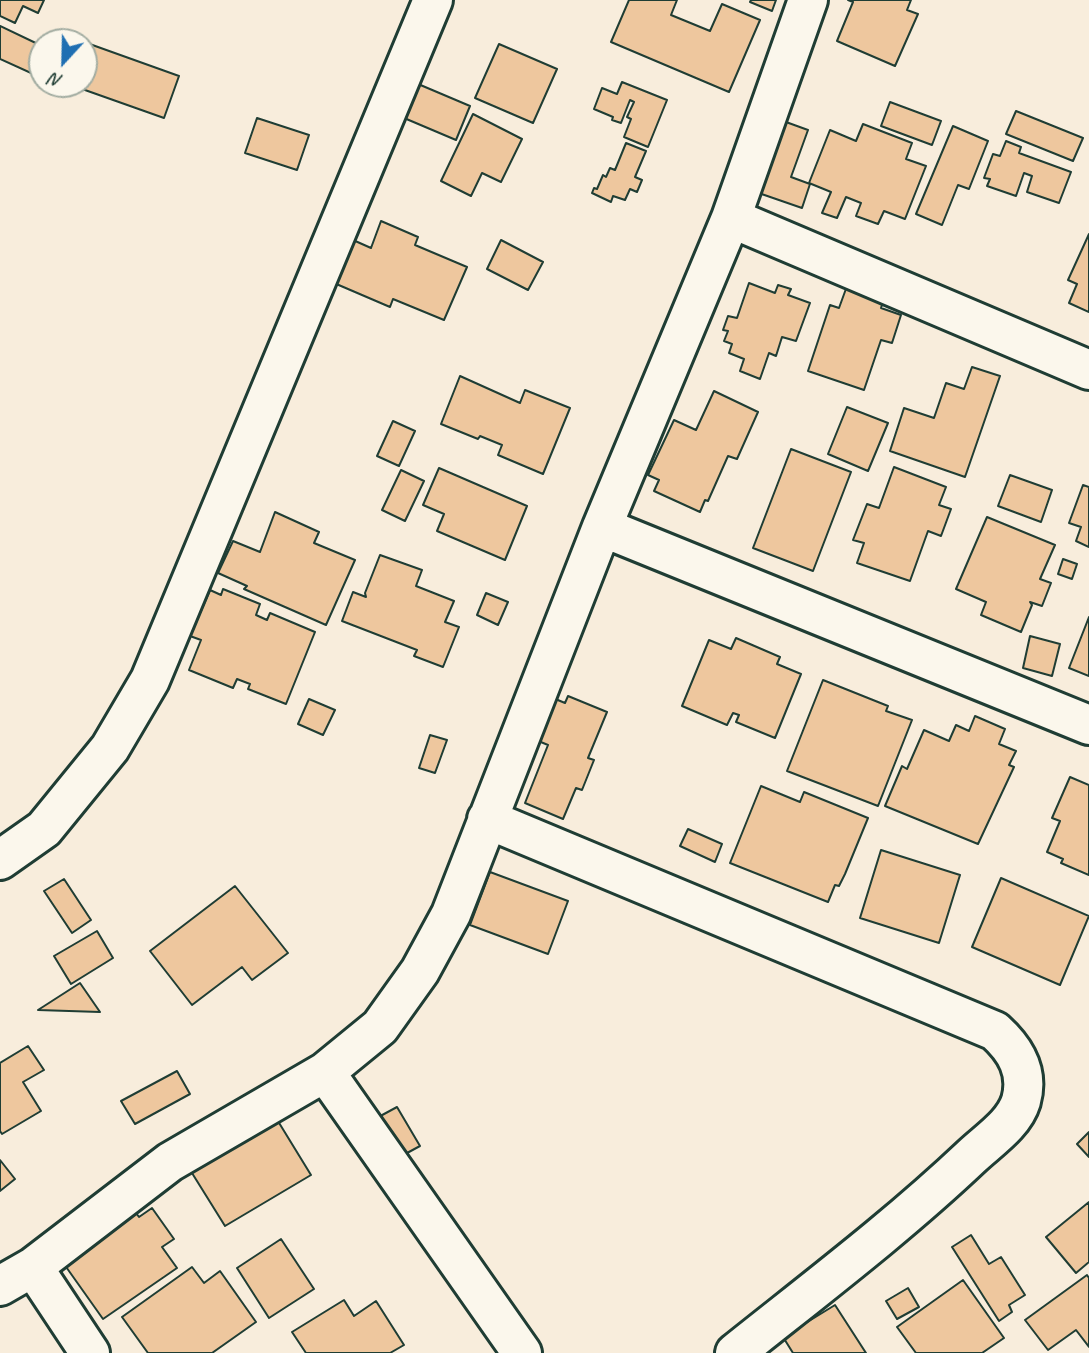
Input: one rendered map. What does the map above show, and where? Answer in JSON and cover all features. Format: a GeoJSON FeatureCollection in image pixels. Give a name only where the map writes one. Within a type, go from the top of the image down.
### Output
{"type":"FeatureCollection","features":[{"type":"Feature","properties":{"kind":"street"},"geometry":{"type":"LineString","coordinates":[[0,860],[44,829],[110,748],[150,680],[433,0]]}},
{"type":"Feature","properties":{"kind":"street"},"geometry":{"type":"LineString","coordinates":[[0,1286],[33,1267],[170,1162],[325,1072],[380,1027],[420,971],[451,914],[602,527],[731,218],[808,0]]}},
{"type":"Feature","properties":{"kind":"street"},"geometry":{"type":"LineString","coordinates":[[731,218],[1089,370]]}},
{"type":"Feature","properties":{"kind":"street"},"geometry":{"type":"LineString","coordinates":[[602,527],[1089,725]]}},
{"type":"Feature","properties":{"kind":"street"},"geometry":{"type":"LineString","coordinates":[[487,819],[995,1031],[1010,1045],[1020,1063],[1024,1083],[1020,1103],[1010,1121],[921,1204],[735,1353]]}},
{"type":"Feature","properties":{"kind":"street"},"geometry":{"type":"LineString","coordinates":[[325,1072],[522,1353]]}},
{"type":"Feature","properties":{"kind":"street"},"geometry":{"type":"LineString","coordinates":[[33,1267],[90,1353]]}},
{"type":"Feature","properties":{"kind":"building"},"geometry":{"type":"Polygon","coordinates":[[[0,0],[44,0],[38,13],[23,6],[15,23],[0,16],[0,0]]]}},
{"type":"Feature","properties":{"kind":"building"},"geometry":{"type":"Polygon","coordinates":[[[629,0],[677,0],[671,15],[710,31],[722,4],[760,20],[729,92],[611,42],[629,0]]]}},
{"type":"Feature","properties":{"kind":"building"},"geometry":{"type":"Polygon","coordinates":[[[776,0],[772,11],[750,2],[776,0]]]}},
{"type":"Feature","properties":{"kind":"building"},"geometry":{"type":"Polygon","coordinates":[[[848,0],[911,0],[907,10],[918,14],[895,66],[837,41],[853,2],[848,0]]]}},
{"type":"Feature","properties":{"kind":"building"},"geometry":{"type":"Polygon","coordinates":[[[0,26],[28,39],[28,72],[0,59],[0,26]]]}},
{"type":"Feature","properties":{"kind":"building"},"geometry":{"type":"Polygon","coordinates":[[[499,44],[557,69],[533,123],[475,98],[499,44]]]}},
{"type":"Feature","properties":{"kind":"building"},"geometry":{"type":"Polygon","coordinates":[[[98,47],[179,76],[164,118],[98,95],[98,47]]]}},
{"type":"Feature","properties":{"kind":"building"},"geometry":{"type":"Polygon","coordinates":[[[411,81],[470,106],[456,140],[397,115],[411,81]]]}},
{"type":"Feature","properties":{"kind":"building"},"geometry":{"type":"Polygon","coordinates":[[[622,82],[667,100],[648,147],[624,137],[631,119],[627,117],[634,102],[630,100],[621,123],[594,109],[602,88],[617,94],[622,82]]]}},
{"type":"Feature","properties":{"kind":"building"},"geometry":{"type":"Polygon","coordinates":[[[890,102],[941,121],[932,145],[881,126],[890,102]]]}},
{"type":"Feature","properties":{"kind":"building"},"geometry":{"type":"Polygon","coordinates":[[[1016,111],[1083,138],[1073,161],[1006,134],[1016,111]]]}},
{"type":"Feature","properties":{"kind":"building"},"geometry":{"type":"Polygon","coordinates":[[[473,114],[522,139],[501,182],[482,173],[471,196],[441,181],[473,114]]]}},
{"type":"Feature","properties":{"kind":"building"},"geometry":{"type":"Polygon","coordinates":[[[257,118],[309,135],[297,170],[245,153],[257,118]]]}},
{"type":"Feature","properties":{"kind":"building"},"geometry":{"type":"Polygon","coordinates":[[[775,118],[808,130],[791,177],[810,184],[802,208],[750,190],[775,118]]]}},
{"type":"Feature","properties":{"kind":"building"},"geometry":{"type":"Polygon","coordinates":[[[863,124],[912,143],[906,159],[926,166],[905,219],[884,211],[878,224],[856,216],[861,203],[846,197],[837,218],[822,213],[831,192],[809,183],[830,130],[856,141],[863,124]]]}},
{"type":"Feature","properties":{"kind":"building"},"geometry":{"type":"Polygon","coordinates":[[[953,126],[988,141],[969,189],[958,185],[942,225],[916,214],[953,126]]]}},
{"type":"Feature","properties":{"kind":"building"},"geometry":{"type":"Polygon","coordinates":[[[1006,141],[1021,147],[1019,153],[1071,172],[1059,203],[1027,192],[1032,176],[1024,173],[1016,196],[987,186],[990,179],[984,178],[993,154],[1000,156],[1006,141]]]}},
{"type":"Feature","properties":{"kind":"building"},"geometry":{"type":"Polygon","coordinates":[[[626,143],[646,151],[635,177],[642,180],[637,192],[630,189],[625,200],[613,196],[611,202],[592,193],[610,168],[615,170],[626,143]]]}},
{"type":"Feature","properties":{"kind":"building"},"geometry":{"type":"Polygon","coordinates":[[[381,221],[418,237],[415,245],[467,267],[444,320],[393,299],[390,307],[334,283],[353,240],[371,248],[381,221]]]}},
{"type":"Feature","properties":{"kind":"building"},"geometry":{"type":"Polygon","coordinates":[[[1089,234],[1089,312],[1069,303],[1077,284],[1068,280],[1089,234]]]}},
{"type":"Feature","properties":{"kind":"building"},"geometry":{"type":"Polygon","coordinates":[[[501,240],[543,262],[528,290],[487,269],[501,240]]]}},
{"type":"Feature","properties":{"kind":"building"},"geometry":{"type":"Polygon","coordinates":[[[749,283],[775,293],[778,285],[791,289],[788,295],[810,303],[796,341],[782,337],[776,356],[769,353],[760,379],[740,371],[744,359],[729,353],[732,344],[724,341],[728,331],[723,330],[728,316],[737,318],[749,283]]]}},
{"type":"Feature","properties":{"kind":"building"},"geometry":{"type":"Polygon","coordinates":[[[847,286],[884,299],[881,308],[901,315],[892,343],[881,340],[864,390],[808,371],[830,305],[839,308],[847,286]]]}},
{"type":"Feature","properties":{"kind":"building"},"geometry":{"type":"Polygon","coordinates":[[[972,367],[1000,376],[965,477],[890,451],[904,408],[934,418],[946,383],[964,389],[972,367]]]}},
{"type":"Feature","properties":{"kind":"building"},"geometry":{"type":"Polygon","coordinates":[[[460,376],[520,403],[525,390],[570,408],[543,474],[498,455],[502,445],[480,436],[478,439],[441,424],[460,376]]]}},
{"type":"Feature","properties":{"kind":"building"},"geometry":{"type":"Polygon","coordinates":[[[714,391],[758,412],[737,459],[728,456],[708,501],[705,500],[700,512],[654,491],[659,480],[648,475],[674,420],[696,430],[714,391]]]}},
{"type":"Feature","properties":{"kind":"building"},"geometry":{"type":"Polygon","coordinates":[[[847,407],[888,423],[868,471],[828,454],[847,407]]]}},
{"type":"Feature","properties":{"kind":"building"},"geometry":{"type":"Polygon","coordinates":[[[393,421],[415,431],[399,466],[377,456],[393,421]]]}},
{"type":"Feature","properties":{"kind":"building"},"geometry":{"type":"Polygon","coordinates":[[[791,449],[851,472],[813,571],[753,548],[791,449]]]}},
{"type":"Feature","properties":{"kind":"building"},"geometry":{"type":"Polygon","coordinates":[[[894,467],[946,487],[939,505],[951,509],[941,536],[928,531],[910,581],[857,563],[864,543],[853,540],[867,504],[879,508],[894,467]]]}},
{"type":"Feature","properties":{"kind":"building"},"geometry":{"type":"Polygon","coordinates":[[[439,468],[527,506],[505,560],[437,531],[444,514],[423,505],[439,468]]]}},
{"type":"Feature","properties":{"kind":"building"},"geometry":{"type":"Polygon","coordinates":[[[401,470],[424,481],[405,521],[382,510],[401,470]]]}},
{"type":"Feature","properties":{"kind":"building"},"geometry":{"type":"Polygon","coordinates":[[[1010,475],[1052,490],[1041,522],[998,506],[1010,475]]]}},
{"type":"Feature","properties":{"kind":"building"},"geometry":{"type":"Polygon","coordinates":[[[1083,485],[1089,487],[1089,547],[1076,541],[1081,527],[1069,523],[1083,485]]]}},
{"type":"Feature","properties":{"kind":"building"},"geometry":{"type":"Polygon","coordinates":[[[275,512],[319,532],[314,543],[355,560],[326,625],[244,589],[247,586],[218,573],[233,541],[260,552],[275,512]]]}},
{"type":"Feature","properties":{"kind":"building"},"geometry":{"type":"Polygon","coordinates":[[[987,517],[1055,545],[1040,579],[1051,583],[1042,606],[1030,602],[1032,605],[1021,632],[981,615],[986,602],[956,589],[987,517]]]}},
{"type":"Feature","properties":{"kind":"building"},"geometry":{"type":"Polygon","coordinates":[[[380,555],[422,570],[416,586],[454,601],[445,622],[459,627],[443,667],[414,656],[417,650],[342,621],[353,592],[366,597],[365,593],[380,555]]]}},
{"type":"Feature","properties":{"kind":"building"},"geometry":{"type":"Polygon","coordinates":[[[1063,559],[1077,564],[1072,579],[1058,574],[1063,559]]]}},
{"type":"Feature","properties":{"kind":"building"},"geometry":{"type":"Polygon","coordinates":[[[223,589],[260,604],[256,615],[267,620],[270,613],[315,632],[286,704],[248,689],[250,684],[237,679],[233,688],[189,670],[201,640],[190,636],[210,590],[221,595],[223,589]]]}},
{"type":"Feature","properties":{"kind":"building"},"geometry":{"type":"Polygon","coordinates":[[[486,593],[508,602],[498,625],[477,615],[486,593]]]}},
{"type":"Feature","properties":{"kind":"building"},"geometry":{"type":"Polygon","coordinates":[[[1089,617],[1089,676],[1069,668],[1089,617]]]}},
{"type":"Feature","properties":{"kind":"building"},"geometry":{"type":"Polygon","coordinates":[[[1030,636],[1060,644],[1052,676],[1023,668],[1030,636]]]}},
{"type":"Feature","properties":{"kind":"building"},"geometry":{"type":"Polygon","coordinates":[[[736,638],[780,657],[777,664],[801,674],[775,738],[736,722],[739,715],[733,713],[727,725],[682,706],[709,640],[731,649],[736,638]]]}},
{"type":"Feature","properties":{"kind":"building"},"geometry":{"type":"Polygon","coordinates":[[[823,680],[888,706],[886,711],[912,720],[878,806],[787,771],[823,680]]]}},
{"type":"Feature","properties":{"kind":"building"},"geometry":{"type":"Polygon","coordinates":[[[568,696],[607,712],[588,758],[594,760],[582,790],[576,788],[563,819],[525,803],[548,745],[536,740],[553,698],[565,703],[568,696]]]}},
{"type":"Feature","properties":{"kind":"building"},"geometry":{"type":"Polygon","coordinates":[[[309,699],[335,710],[323,735],[298,724],[309,699]]]}},
{"type":"Feature","properties":{"kind":"building"},"geometry":{"type":"Polygon","coordinates":[[[975,716],[1005,729],[999,744],[1016,751],[1009,765],[1014,767],[978,844],[885,806],[902,766],[907,769],[924,730],[949,741],[956,725],[969,731],[975,716]]]}},
{"type":"Feature","properties":{"kind":"building"},"geometry":{"type":"Polygon","coordinates":[[[430,735],[447,740],[435,773],[419,768],[430,735]]]}},
{"type":"Feature","properties":{"kind":"building"},"geometry":{"type":"Polygon","coordinates":[[[1070,777],[1089,785],[1089,875],[1061,863],[1063,859],[1047,852],[1060,821],[1052,818],[1070,777]]]}},
{"type":"Feature","properties":{"kind":"building"},"geometry":{"type":"Polygon","coordinates":[[[761,786],[800,802],[804,792],[868,818],[845,874],[839,886],[835,885],[828,902],[730,863],[761,786]]]}},
{"type":"Feature","properties":{"kind":"building"},"geometry":{"type":"Polygon","coordinates":[[[688,829],[722,844],[715,862],[680,846],[688,829]]]}},
{"type":"Feature","properties":{"kind":"building"},"geometry":{"type":"Polygon","coordinates":[[[881,850],[960,875],[939,943],[860,918],[881,850]]]}},
{"type":"Feature","properties":{"kind":"building"},"geometry":{"type":"Polygon","coordinates":[[[490,872],[568,901],[548,954],[470,925],[490,872]]]}},
{"type":"Feature","properties":{"kind":"building"},"geometry":{"type":"Polygon","coordinates":[[[1001,878],[1089,916],[1060,985],[972,947],[1001,878]]]}},
{"type":"Feature","properties":{"kind":"building"},"geometry":{"type":"Polygon","coordinates":[[[64,879],[91,920],[72,933],[44,891],[64,879]]]}},
{"type":"Feature","properties":{"kind":"building"},"geometry":{"type":"Polygon","coordinates":[[[235,886],[288,953],[252,980],[242,967],[192,1005],[150,951],[235,886]]]}},
{"type":"Feature","properties":{"kind":"building"},"geometry":{"type":"Polygon","coordinates":[[[97,931],[113,958],[71,984],[54,956],[97,931]]]}},
{"type":"Feature","properties":{"kind":"building"},"geometry":{"type":"Polygon","coordinates":[[[80,983],[100,1012],[38,1010],[80,983]]]}},
{"type":"Feature","properties":{"kind":"building"},"geometry":{"type":"Polygon","coordinates":[[[28,1046],[44,1070],[23,1082],[41,1111],[2,1134],[0,1063],[28,1046]]]}},
{"type":"Feature","properties":{"kind":"building"},"geometry":{"type":"Polygon","coordinates":[[[177,1071],[190,1094],[135,1124],[121,1101],[177,1071]]]}},
{"type":"Feature","properties":{"kind":"building"},"geometry":{"type":"Polygon","coordinates":[[[397,1107],[420,1146],[396,1159],[373,1120],[397,1107]]]}},
{"type":"Feature","properties":{"kind":"building"},"geometry":{"type":"Polygon","coordinates":[[[273,1113],[311,1175],[225,1226],[187,1165],[273,1113]]]}},
{"type":"Feature","properties":{"kind":"building"},"geometry":{"type":"Polygon","coordinates":[[[1089,1132],[1089,1157],[1077,1144],[1089,1132]]]}},
{"type":"Feature","properties":{"kind":"building"},"geometry":{"type":"Polygon","coordinates":[[[0,1160],[15,1179],[0,1191],[0,1160]]]}},
{"type":"Feature","properties":{"kind":"building"},"geometry":{"type":"Polygon","coordinates":[[[1089,1202],[1089,1262],[1076,1273],[1046,1237],[1089,1202]]]}},
{"type":"Feature","properties":{"kind":"building"},"geometry":{"type":"Polygon","coordinates":[[[152,1208],[174,1239],[162,1247],[177,1268],[103,1319],[64,1264],[136,1213],[139,1217],[152,1208]]]}},
{"type":"Feature","properties":{"kind":"building"},"geometry":{"type":"Polygon","coordinates":[[[971,1235],[989,1264],[1001,1257],[1025,1295],[1009,1305],[1012,1312],[999,1321],[952,1247],[971,1235]]]}},
{"type":"Feature","properties":{"kind":"building"},"geometry":{"type":"Polygon","coordinates":[[[281,1239],[314,1289],[269,1318],[237,1268],[281,1239]]]}},
{"type":"Feature","properties":{"kind":"building"},"geometry":{"type":"Polygon","coordinates":[[[192,1267],[204,1283],[220,1271],[256,1322],[212,1353],[148,1353],[122,1317],[192,1267]]]}},
{"type":"Feature","properties":{"kind":"building"},"geometry":{"type":"Polygon","coordinates":[[[1087,1275],[1089,1347],[1076,1330],[1048,1350],[1025,1320],[1087,1275]]]}},
{"type":"Feature","properties":{"kind":"building"},"geometry":{"type":"Polygon","coordinates":[[[963,1280],[1004,1338],[982,1353],[916,1353],[897,1327],[963,1280]]]}},
{"type":"Feature","properties":{"kind":"building"},"geometry":{"type":"Polygon","coordinates":[[[908,1288],[919,1307],[897,1319],[886,1301],[908,1288]]]}},
{"type":"Feature","properties":{"kind":"building"},"geometry":{"type":"Polygon","coordinates":[[[344,1300],[354,1316],[376,1301],[404,1345],[390,1353],[306,1353],[292,1332],[344,1300]]]}},
{"type":"Feature","properties":{"kind":"building"},"geometry":{"type":"Polygon","coordinates":[[[835,1305],[866,1353],[793,1353],[783,1337],[835,1305]]]}}]}
